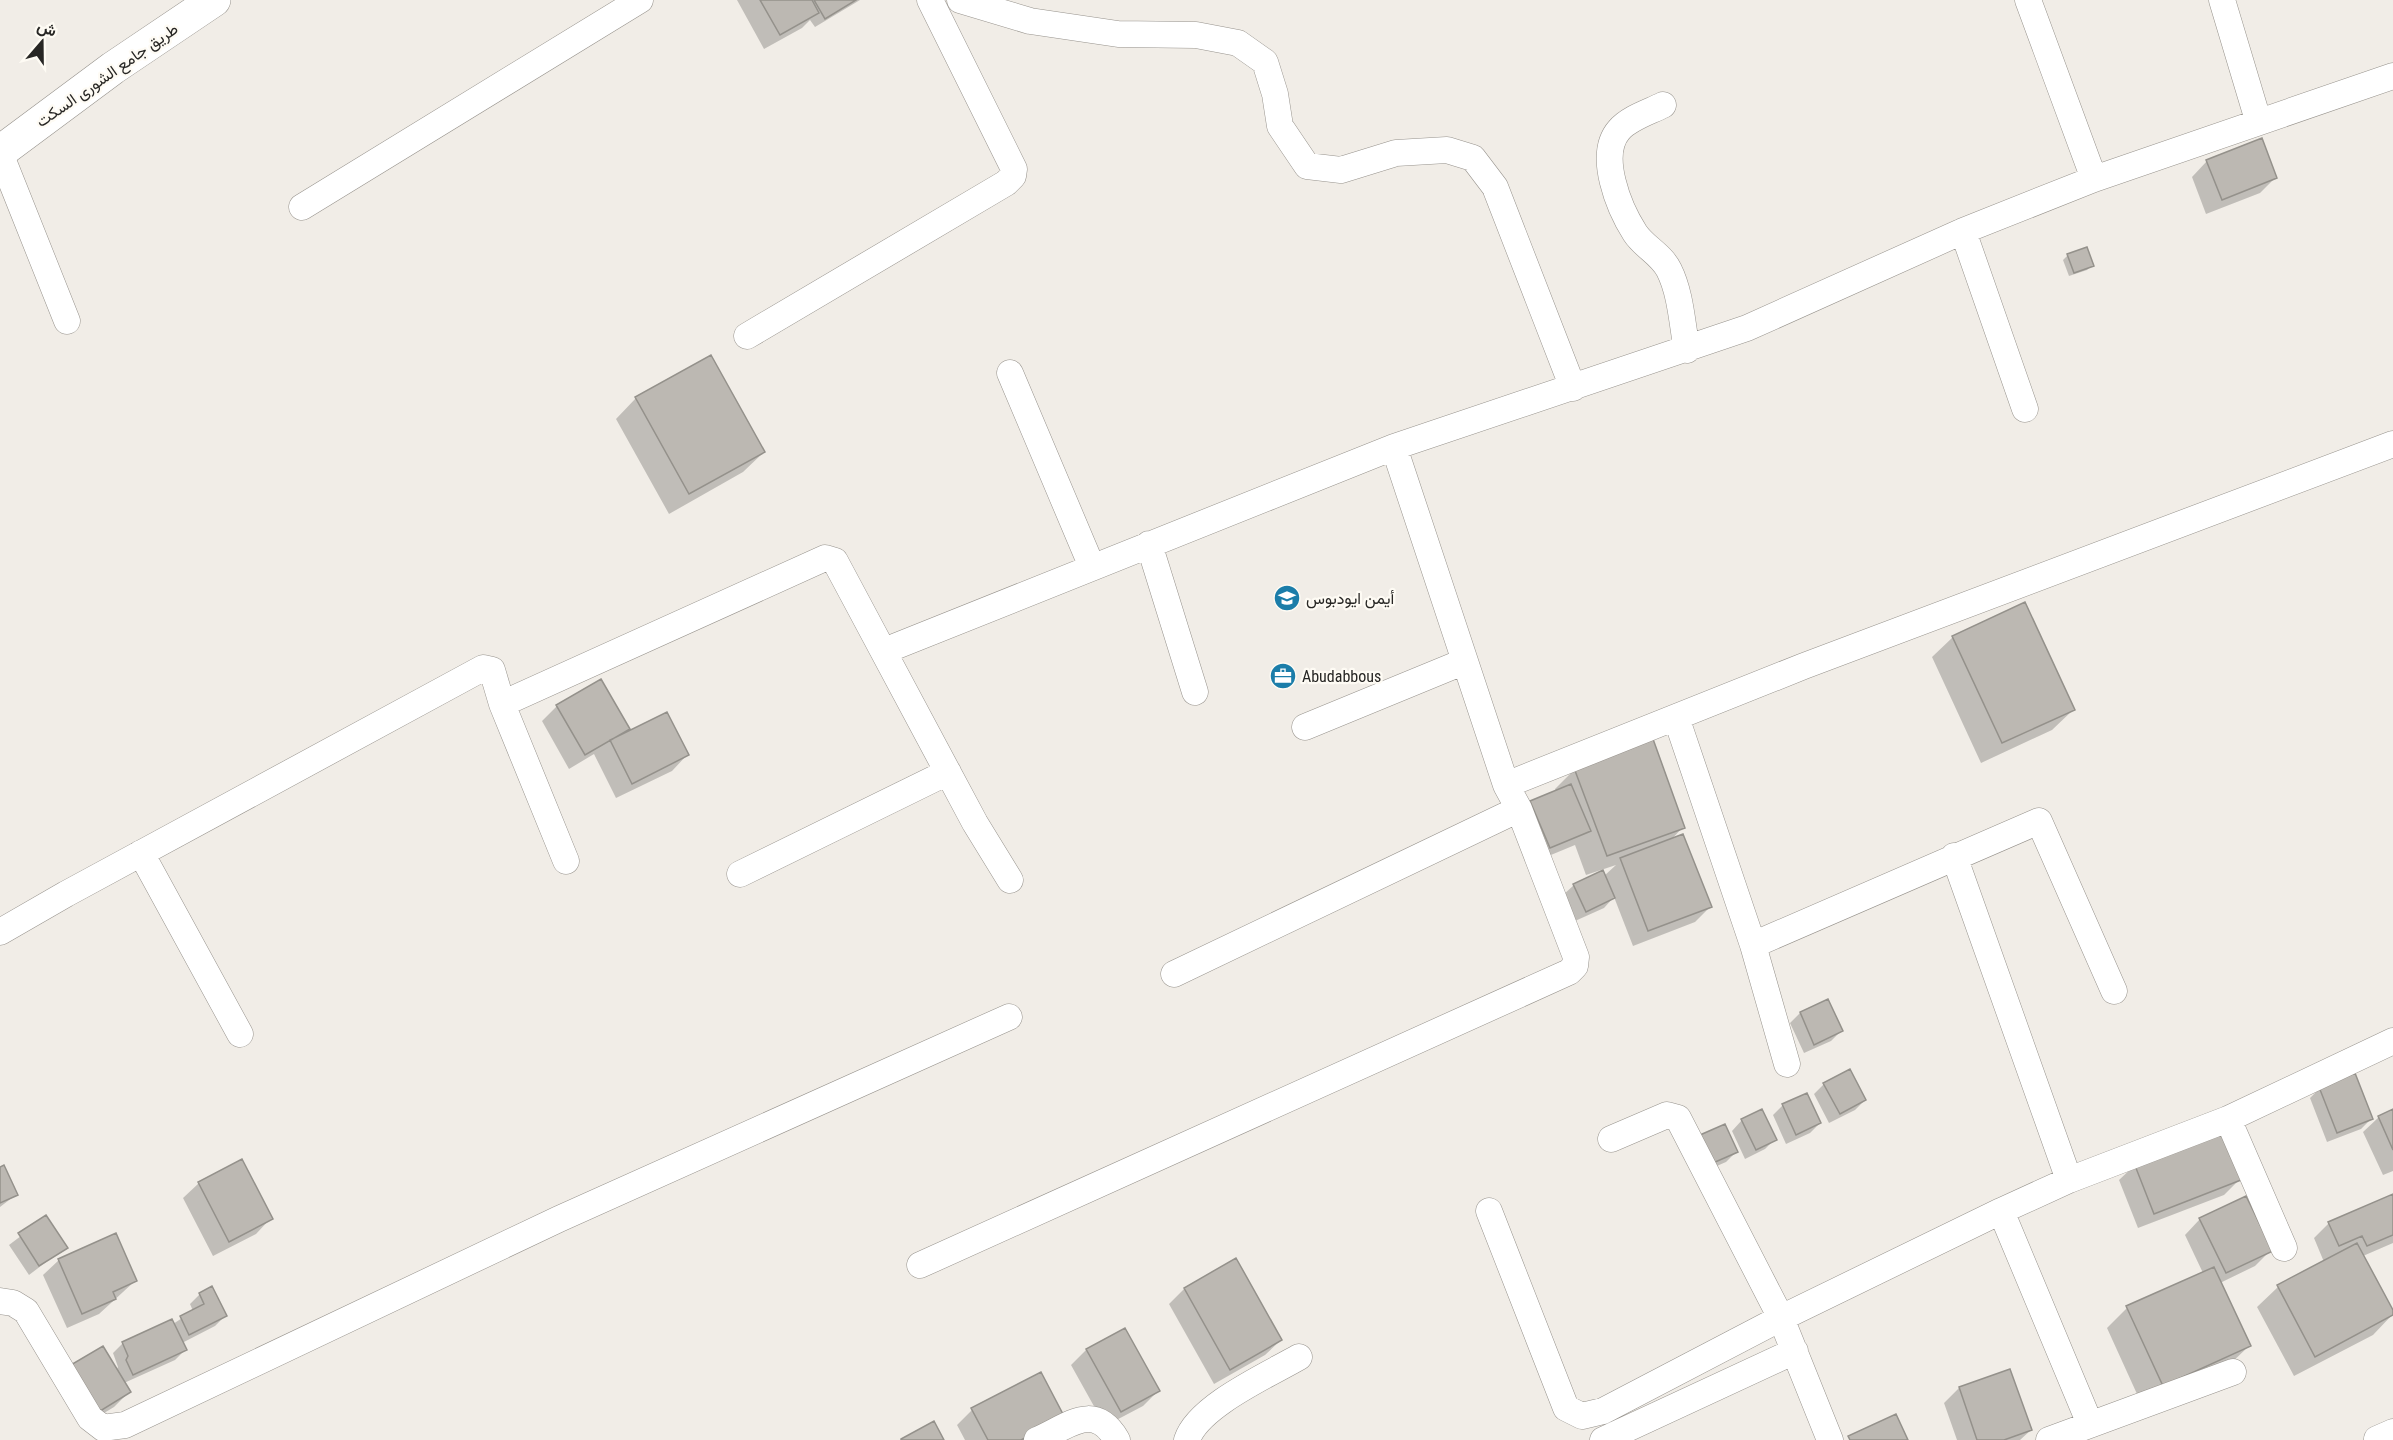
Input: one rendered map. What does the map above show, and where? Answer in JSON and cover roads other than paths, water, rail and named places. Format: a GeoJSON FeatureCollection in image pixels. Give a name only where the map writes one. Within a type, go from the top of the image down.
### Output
{"type":"FeatureCollection","features":[{"type":"Feature","properties":{"kind":"main road","name":"طريق جامع الشورى السكت"},"geometry":{"type":"LineString","coordinates":[[0,153],[113,68],[214,0]]}},
{"type":"Feature","properties":{"kind":"street"},"geometry":{"type":"LineString","coordinates":[[302,207],[640,0]]}},
{"type":"Feature","properties":{"kind":"street"},"geometry":{"type":"LineString","coordinates":[[747,336],[1006,183],[1013,176],[1014,169],[930,0]]}},
{"type":"Feature","properties":{"kind":"street"},"geometry":{"type":"LineString","coordinates":[[960,0],[1030,21],[1118,34],[1197,35],[1238,43],[1265,62],[1280,126],[1307,166],[1341,170],[1373,158],[1406,152],[1447,150],[1473,158],[1495,187],[1573,388]]}},
{"type":"Feature","properties":{"kind":"street"},"geometry":{"type":"LineString","coordinates":[[2028,0],[2094,179]]}},
{"type":"Feature","properties":{"kind":"street"},"geometry":{"type":"LineString","coordinates":[[2222,0],[2258,120]]}},
{"type":"Feature","properties":{"kind":"street"},"geometry":{"type":"LineString","coordinates":[[884,651],[1394,447],[1747,328],[1963,231],[2094,179],[2258,120],[2393,76]]}},
{"type":"Feature","properties":{"kind":"street"},"geometry":{"type":"LineString","coordinates":[[1663,105],[1620,129],[1614,137],[1609,159],[1612,181],[1635,234],[1656,253],[1669,270],[1675,286],[1687,350]]}},
{"type":"Feature","properties":{"kind":"street"},"geometry":{"type":"LineString","coordinates":[[0,153],[67,321]]}},
{"type":"Feature","properties":{"kind":"street"},"geometry":{"type":"LineString","coordinates":[[1963,231],[2025,409]]}},
{"type":"Feature","properties":{"kind":"street"},"geometry":{"type":"LineString","coordinates":[[1010,373],[1092,567]]}},
{"type":"Feature","properties":{"kind":"street"},"geometry":{"type":"LineString","coordinates":[[1506,785],[1804,666],[2393,444]]}},
{"type":"Feature","properties":{"kind":"street"},"geometry":{"type":"LineString","coordinates":[[920,1265],[1569,972],[1575,966],[1576,957],[1519,809],[1506,785],[1463,662],[1394,447]]}},
{"type":"Feature","properties":{"kind":"street"},"geometry":{"type":"LineString","coordinates":[[1149,544],[1195,692]]}},
{"type":"Feature","properties":{"kind":"street"},"geometry":{"type":"LineString","coordinates":[[502,704],[825,558],[835,561],[948,772],[1010,880]]}},
{"type":"Feature","properties":{"kind":"street"},"geometry":{"type":"LineString","coordinates":[[1305,727],[1463,662]]}},
{"type":"Feature","properties":{"kind":"street"},"geometry":{"type":"LineString","coordinates":[[0,932],[483,668],[492,670],[502,704],[566,861]]}},
{"type":"Feature","properties":{"kind":"street"},"geometry":{"type":"LineString","coordinates":[[1676,717],[1753,945],[1787,1064]]}},
{"type":"Feature","properties":{"kind":"street"},"geometry":{"type":"LineString","coordinates":[[740,874],[948,772]]}},
{"type":"Feature","properties":{"kind":"street"},"geometry":{"type":"LineString","coordinates":[[1174,974],[1519,809]]}},
{"type":"Feature","properties":{"kind":"street"},"geometry":{"type":"LineString","coordinates":[[1753,945],[2039,820],[2114,991]]}},
{"type":"Feature","properties":{"kind":"street"},"geometry":{"type":"LineString","coordinates":[[141,853],[240,1034]]}},
{"type":"Feature","properties":{"kind":"street"},"geometry":{"type":"LineString","coordinates":[[1953,856],[2069,1180]]}},
{"type":"Feature","properties":{"kind":"street"},"geometry":{"type":"LineString","coordinates":[[0,1301],[13,1303],[26,1311],[90,1418],[103,1428],[125,1425],[558,1219],[1009,1017]]}},
{"type":"Feature","properties":{"kind":"street"},"geometry":{"type":"LineString","coordinates":[[1489,1211],[1566,1408],[1582,1416],[1603,1411],[1781,1317],[2001,1211],[2069,1180],[2228,1119],[2393,1041]]}},
{"type":"Feature","properties":{"kind":"street"},"geometry":{"type":"LineString","coordinates":[[1611,1139],[1667,1114],[1678,1118],[1781,1317],[1830,1440]]}},
{"type":"Feature","properties":{"kind":"street"},"geometry":{"type":"LineString","coordinates":[[2228,1119],[2284,1248]]}},
{"type":"Feature","properties":{"kind":"street"},"geometry":{"type":"LineString","coordinates":[[2001,1211],[2090,1424]]}},
{"type":"Feature","properties":{"kind":"street"},"geometry":{"type":"LineString","coordinates":[[1603,1440],[1795,1351]]}},
{"type":"Feature","properties":{"kind":"street"},"geometry":{"type":"LineString","coordinates":[[1187,1440],[1190,1430],[1206,1413],[1299,1357]]}},
{"type":"Feature","properties":{"kind":"street"},"geometry":{"type":"LineString","coordinates":[[2049,1440],[2233,1372]]}},
{"type":"Feature","properties":{"kind":"street"},"geometry":{"type":"LineString","coordinates":[[1037,1440],[1083,1419],[1093,1417],[1102,1420],[1117,1440]]}},
{"type":"Feature","properties":{"kind":"street"},"geometry":{"type":"LineString","coordinates":[[2377,1439],[2393,1432]]}},
{"type":"Feature","properties":{"kind":"place","name":"أيمن ايودبوس"},"geometry":{"type":"Point","coordinates":[1287,598]}},
{"type":"Feature","properties":{"kind":"place","name":"Abudabbous"},"geometry":{"type":"Point","coordinates":[1283,676]}}]}
